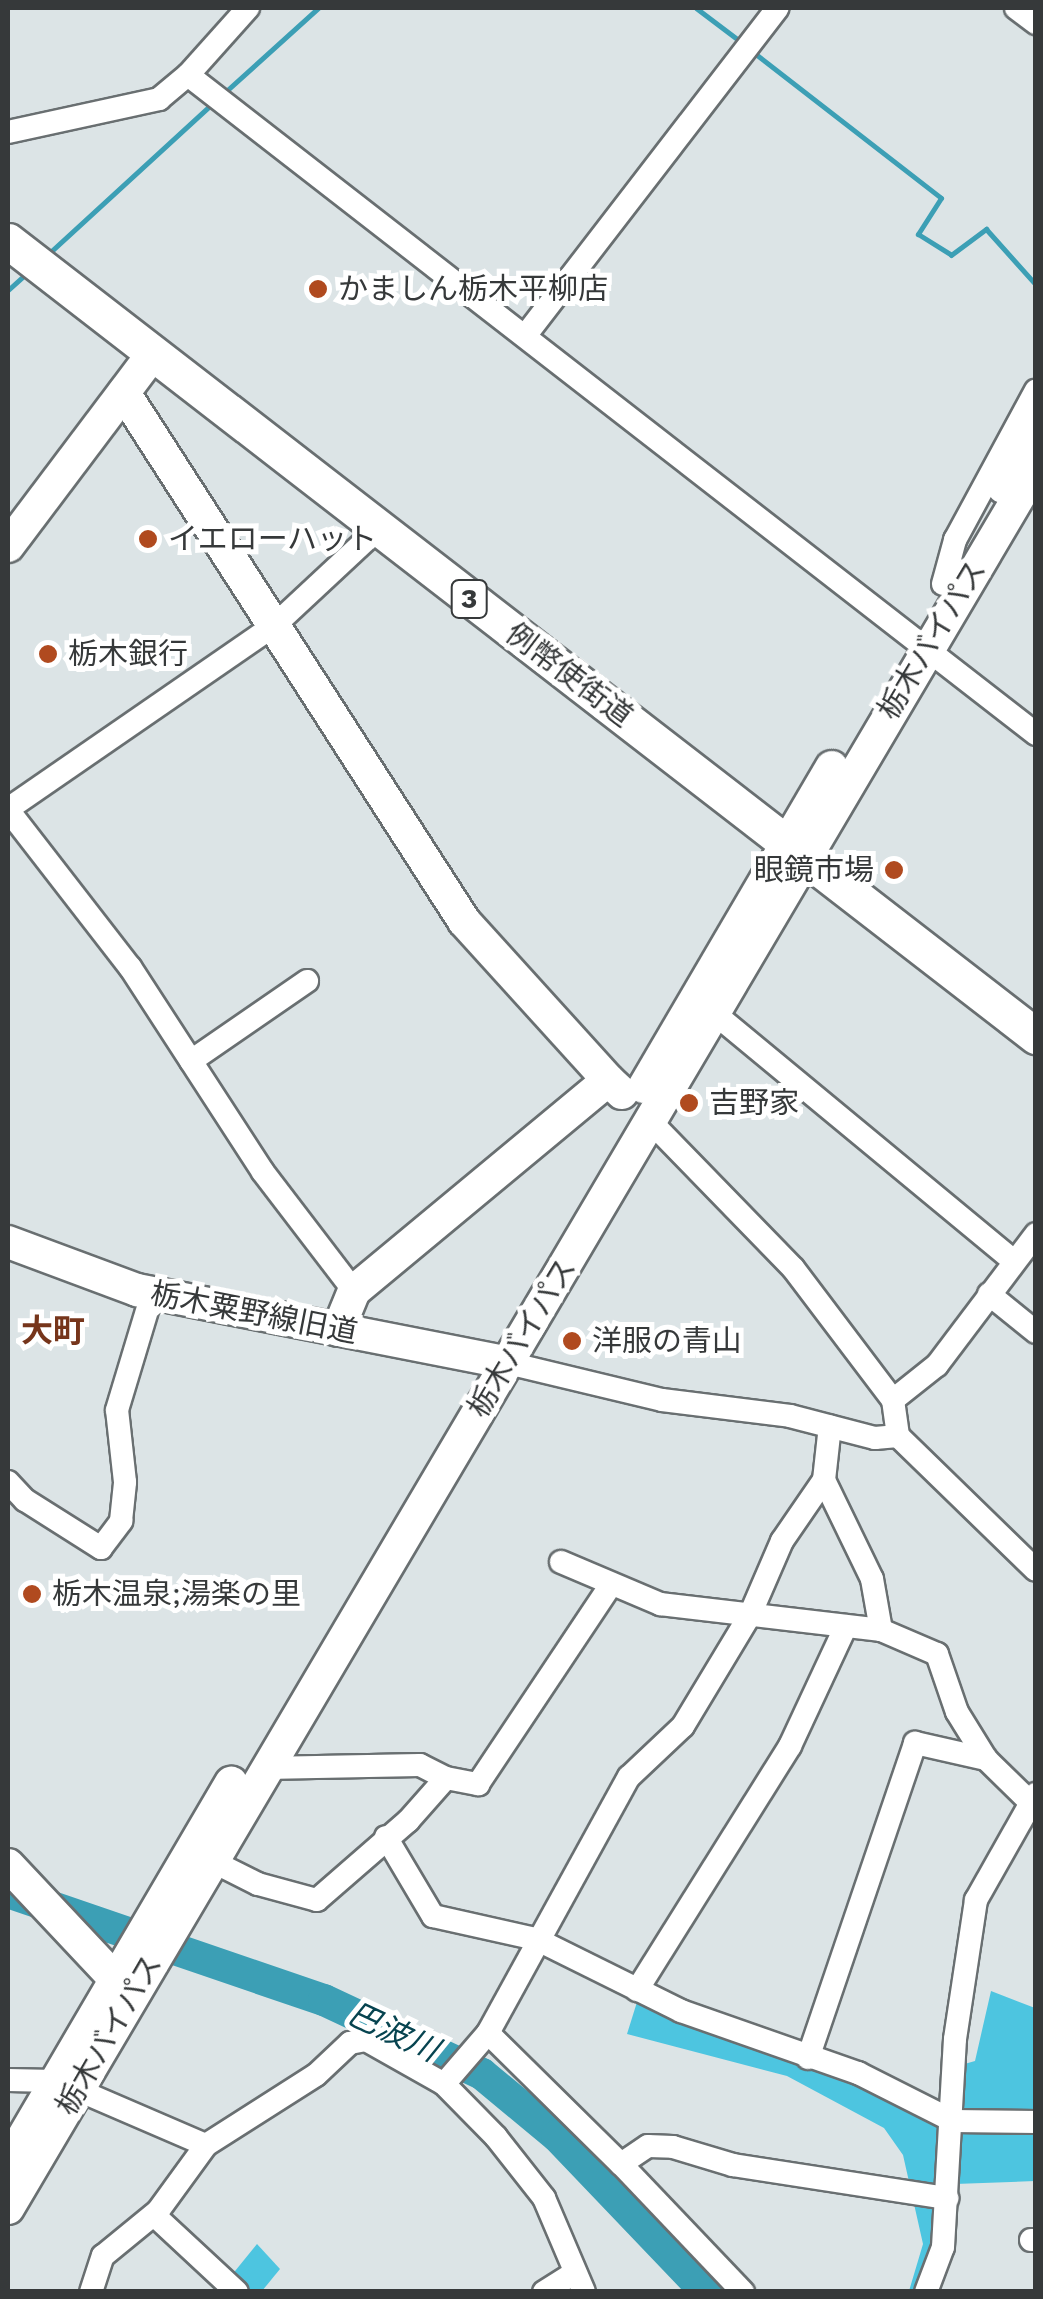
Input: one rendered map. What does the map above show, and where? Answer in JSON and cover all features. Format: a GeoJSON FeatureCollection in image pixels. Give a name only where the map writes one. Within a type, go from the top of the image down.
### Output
{"type":"FeatureCollection","features":[{"type":"Feature","properties":{"kind":"main road","name":"例幣使街道"},"geometry":{"type":"LineString","coordinates":[[8,240],[152,356],[1036,1036]]}},
{"type":"Feature","properties":{"kind":"main road"},"geometry":{"type":"LineString","coordinates":[[8,546],[152,356]]}},
{"type":"Feature","properties":{"kind":"main road"},"geometry":{"type":"LineString","coordinates":[[124,393],[464,921],[608,1080],[642,1112]]}},
{"type":"Feature","properties":{"kind":"main road","name":"栃木バイパス"},"geometry":{"type":"LineString","coordinates":[[918,643],[943,584],[1036,432]]}},
{"type":"Feature","properties":{"kind":"main road","name":"栃木バイパス"},"geometry":{"type":"LineString","coordinates":[[8,2208],[66,2086],[162,1922],[918,643],[983,554],[1036,468]]}},
{"type":"Feature","properties":{"kind":"main road","name":"栃木バイパス"},"geometry":{"type":"LineString","coordinates":[[642,1112],[714,1012],[797,849]]}},
{"type":"Feature","properties":{"kind":"main road"},"geometry":{"type":"LineString","coordinates":[[338,1330],[354,1291],[608,1080]]}},
{"type":"Feature","properties":{"kind":"main road","name":"栃木粟野線旧道"},"geometry":{"type":"LineString","coordinates":[[8,1242],[86,1276],[152,1294],[496,1361]]}},
{"type":"Feature","properties":{"kind":"main road","name":"栃木バイパス"},"geometry":{"type":"LineString","coordinates":[[162,1922],[212,1861],[496,1361]]}},
{"type":"Feature","properties":{"kind":"main road"},"geometry":{"type":"LineString","coordinates":[[12,1870],[64,1929],[128,1981]]}},
{"type":"Feature","properties":{"kind":"main road","name":"栃木バイパス"},"geometry":{"type":"LineString","coordinates":[[8,2162],[66,2086]]}},
{"type":"Feature","properties":{"kind":"street"},"geometry":{"type":"LineString","coordinates":[[8,132],[159,100],[188,75],[248,8]]}},
{"type":"Feature","properties":{"kind":"street"},"geometry":{"type":"LineString","coordinates":[[525,336],[778,8]]}},
{"type":"Feature","properties":{"kind":"street"},"geometry":{"type":"LineString","coordinates":[[1016,8],[1036,23]]}},
{"type":"Feature","properties":{"kind":"street"},"geometry":{"type":"LineString","coordinates":[[188,75],[1036,734]]}},
{"type":"Feature","properties":{"kind":"street"},"geometry":{"type":"LineString","coordinates":[[943,584],[955,540],[1036,390]]}},
{"type":"Feature","properties":{"kind":"street"},"geometry":{"type":"LineString","coordinates":[[983,554],[1036,499]]}},
{"type":"Feature","properties":{"kind":"street"},"geometry":{"type":"LineString","coordinates":[[354,1291],[322,1258],[130,967],[8,810],[276,624],[378,530]]}},
{"type":"Feature","properties":{"kind":"street"},"geometry":{"type":"LineString","coordinates":[[191,1060],[307,981]]}},
{"type":"Feature","properties":{"kind":"street"},"geometry":{"type":"LineString","coordinates":[[714,1012],[1028,1248],[936,1365],[894,1400]]}},
{"type":"Feature","properties":{"kind":"street"},"geometry":{"type":"LineString","coordinates":[[642,1112],[792,1268],[894,1400],[898,1436]]}},
{"type":"Feature","properties":{"kind":"street"},"geometry":{"type":"LineString","coordinates":[[8,1482],[101,1548],[121,1522],[125,1482],[117,1410],[152,1294]]}},
{"type":"Feature","properties":{"kind":"street"},"geometry":{"type":"LineString","coordinates":[[989,1294],[1036,1332]]}},
{"type":"Feature","properties":{"kind":"street"},"geometry":{"type":"LineString","coordinates":[[496,1361],[662,1400],[898,1436],[1036,1570]]}},
{"type":"Feature","properties":{"kind":"street"},"geometry":{"type":"LineString","coordinates":[[449,2078],[484,2037],[628,1777],[683,1726],[750,1616],[782,1541],[824,1480],[830,1426]]}},
{"type":"Feature","properties":{"kind":"street"},"geometry":{"type":"LineString","coordinates":[[824,1480],[872,1578],[881,1630]]}},
{"type":"Feature","properties":{"kind":"street"},"geometry":{"type":"LineString","coordinates":[[561,1562],[660,1604],[881,1630],[936,1654],[957,1712],[986,1759],[1033,1802],[976,1900],[955,2039],[954,2121],[943,2247],[926,2292]]}},
{"type":"Feature","properties":{"kind":"street"},"geometry":{"type":"LineString","coordinates":[[265,1768],[420,1765],[446,1778],[478,1784],[610,1586]]}},
{"type":"Feature","properties":{"kind":"street"},"geometry":{"type":"LineString","coordinates":[[637,1990],[790,1746],[846,1626]]}},
{"type":"Feature","properties":{"kind":"street"},"geometry":{"type":"LineString","coordinates":[[808,2058],[915,1743],[986,1759]]}},
{"type":"Feature","properties":{"kind":"street"},"geometry":{"type":"LineString","coordinates":[[212,1861],[258,1884],[316,1900],[446,1778]]}},
{"type":"Feature","properties":{"kind":"street"},"geometry":{"type":"LineString","coordinates":[[386,1838],[433,1916],[536,1938],[637,1990],[808,2058],[858,2073],[954,2121],[1036,2122]]}},
{"type":"Feature","properties":{"kind":"street"},"geometry":{"type":"LineString","coordinates":[[484,2037],[621,2164],[743,2292]]}},
{"type":"Feature","properties":{"kind":"street"},"geometry":{"type":"LineString","coordinates":[[91,2292],[103,2256],[154,2214],[206,2145],[316,2075],[350,2043],[366,2040],[449,2078],[544,2198],[580,2282],[544,2292]]}},
{"type":"Feature","properties":{"kind":"street"},"geometry":{"type":"LineString","coordinates":[[8,2080],[66,2086],[206,2145]]}},
{"type":"Feature","properties":{"kind":"street"},"geometry":{"type":"LineString","coordinates":[[621,2164],[648,2146],[673,2147],[732,2165],[946,2198]]}},
{"type":"Feature","properties":{"kind":"street"},"geometry":{"type":"LineString","coordinates":[[154,2214],[236,2292]]}},
{"type":"Feature","properties":{"kind":"shaded area"},"geometry":{"type":"Polygon","coordinates":[[[991,1991],[1035,2008],[1035,2115],[959,2113],[961,2065],[975,2061],[991,1991]]]}},
{"type":"Feature","properties":{"kind":"shaded area"},"geometry":{"type":"Polygon","coordinates":[[[637,2002],[845,2079],[936,2123],[948,2136],[938,2248],[920,2291],[909,2291],[923,2244],[903,2155],[884,2128],[787,2076],[627,2034],[637,2002]]]}},
{"type":"Feature","properties":{"kind":"shaded area"},"geometry":{"type":"Polygon","coordinates":[[[957,2127],[1035,2130],[1035,2181],[955,2184],[957,2127]]]}},
{"type":"Feature","properties":{"kind":"shaded area"},"geometry":{"type":"Polygon","coordinates":[[[257,2244],[280,2269],[262,2291],[249,2291],[231,2276],[257,2244]]]}},
{"type":"Feature","properties":{"kind":"waterway"},"geometry":{"type":"LineString","coordinates":[[224,93],[318,8]]}},
{"type":"Feature","properties":{"kind":"waterway"},"geometry":{"type":"LineString","coordinates":[[696,8],[741,42]]}},
{"type":"Feature","properties":{"kind":"waterway"},"geometry":{"type":"LineString","coordinates":[[753,52],[941,198],[918,234],[951,255],[986,229],[1036,285]]}},
{"type":"Feature","properties":{"kind":"waterway"},"geometry":{"type":"LineString","coordinates":[[47,255],[212,104]]}},
{"type":"Feature","properties":{"kind":"waterway"},"geometry":{"type":"LineString","coordinates":[[8,290],[28,272]]}},
{"type":"Feature","properties":{"kind":"waterway","name":"巴波川"},"geometry":{"type":"LineString","coordinates":[[8,1892],[324,2000],[482,2074],[557,2136],[706,2292]]}},
{"type":"Feature","properties":{"kind":"place","name":"かましん栃木平柳店"},"geometry":{"type":"Point","coordinates":[318,289]}},
{"type":"Feature","properties":{"kind":"place","name":"イエローハット"},"geometry":{"type":"Point","coordinates":[148,539]}},
{"type":"Feature","properties":{"kind":"place","name":"栃木銀行"},"geometry":{"type":"Point","coordinates":[48,654]}},
{"type":"Feature","properties":{"kind":"place","name":"眼鏡市場"},"geometry":{"type":"Point","coordinates":[894,870]}},
{"type":"Feature","properties":{"kind":"place","name":"吉野家"},"geometry":{"type":"Point","coordinates":[689,1103]}},
{"type":"Feature","properties":{"kind":"place","name":"洋服の青山"},"geometry":{"type":"Point","coordinates":[572,1341]}},
{"type":"Feature","properties":{"kind":"place","name":"栃木温泉;湯楽の里"},"geometry":{"type":"Point","coordinates":[32,1594]}},
{"type":"Feature","properties":{"kind":"district","name":"大町"},"geometry":{"type":"Point","coordinates":[53,1331]}}]}
